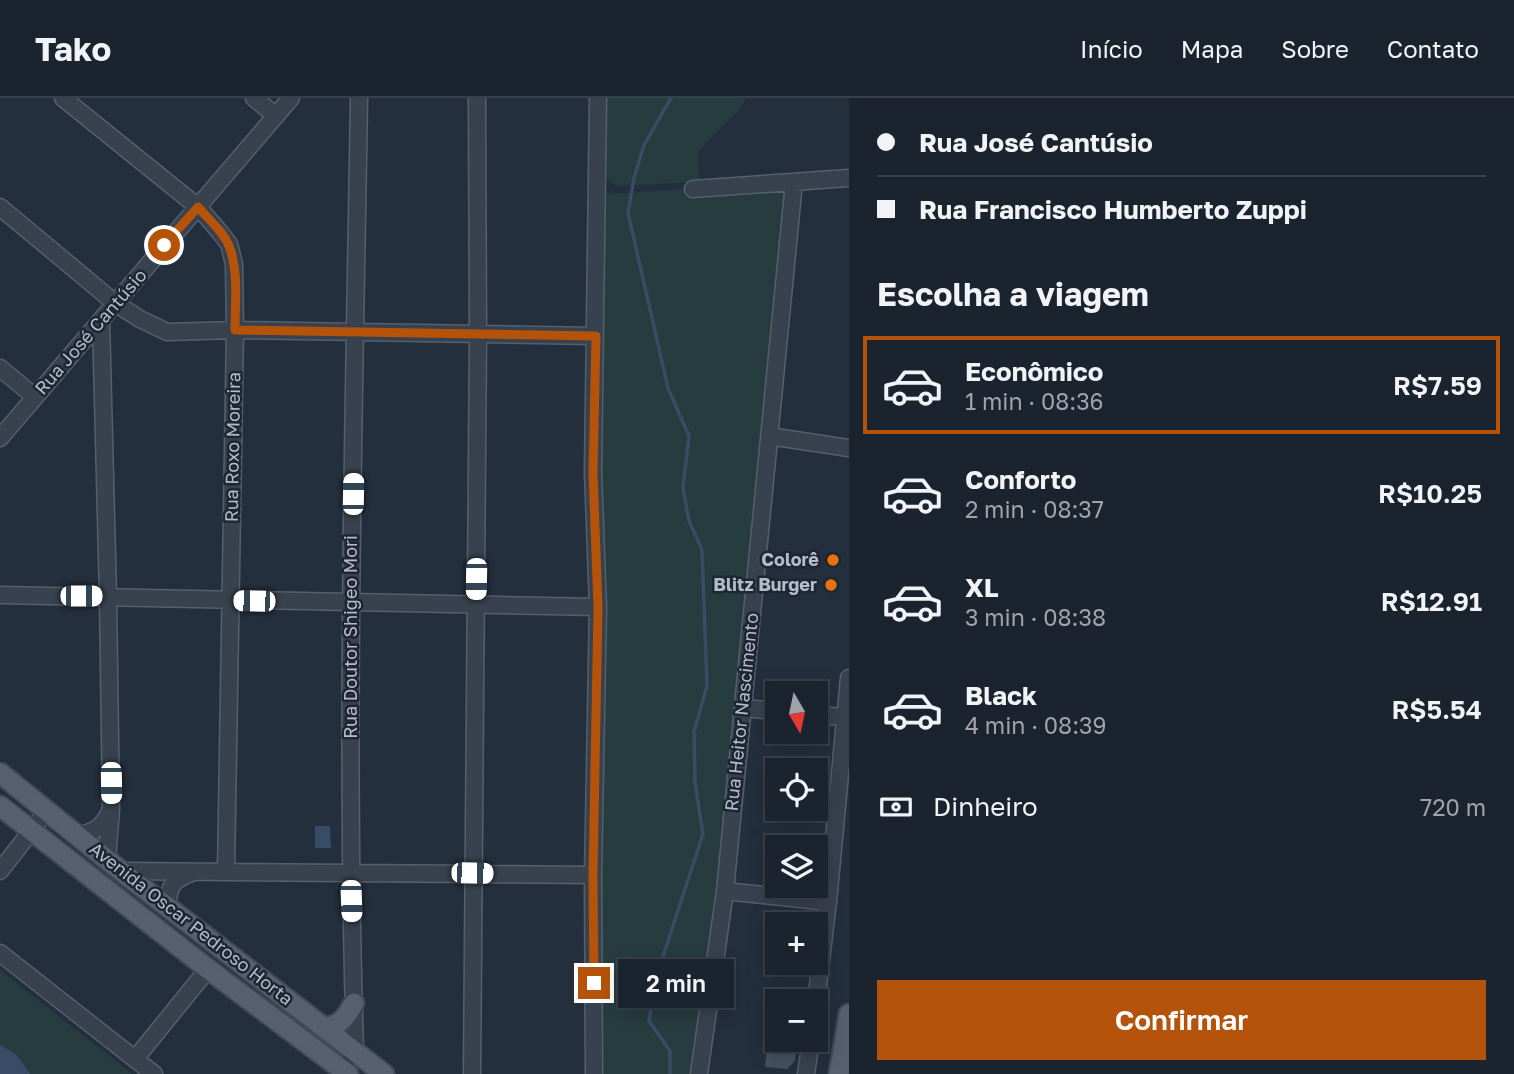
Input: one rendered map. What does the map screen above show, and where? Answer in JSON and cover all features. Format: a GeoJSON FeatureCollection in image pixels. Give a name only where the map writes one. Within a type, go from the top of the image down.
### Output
{"type":"FeatureCollection","features":[{"type":"Feature","properties":{"kind":"main road","name":"Avenida Oscar Pedroso Horta"},"geometry":{"type":"LineString","coordinates":[[0,773],[384,1074]]}},
{"type":"Feature","properties":{"kind":"main road","name":"Avenida Oscar Pedroso Horta"},"geometry":{"type":"LineString","coordinates":[[0,806],[345,1072]]}},
{"type":"Feature","properties":{"kind":"main road"},"geometry":{"type":"LineString","coordinates":[[326,1028],[338,1025],[345,1019],[354,1003]]}},
{"type":"Feature","properties":{"kind":"main road"},"geometry":{"type":"LineString","coordinates":[[839,1074],[849,1014]]}},
{"type":"Feature","properties":{"kind":"street","name":"Rua Roxo Moreira"},"geometry":{"type":"LineString","coordinates":[[63,98],[198,207],[229,244],[234,264],[226,872]]}},
{"type":"Feature","properties":{"kind":"street"},"geometry":{"type":"LineString","coordinates":[[254,98],[276,116]]}},
{"type":"Feature","properties":{"kind":"street","name":"Rua José Cantúsio"},"geometry":{"type":"LineString","coordinates":[[0,438],[291,98]]}},
{"type":"Feature","properties":{"kind":"street","name":"Rua Doutor Shigeo Mori"},"geometry":{"type":"LineString","coordinates":[[355,1050],[350,875],[351,603],[359,98]]}},
{"type":"Feature","properties":{"kind":"street"},"geometry":{"type":"LineString","coordinates":[[472,1074],[478,336],[477,98]]}},
{"type":"Feature","properties":{"kind":"street"},"geometry":{"type":"LineString","coordinates":[[594,1074],[593,876],[598,607],[593,472],[598,98]]}},
{"type":"Feature","properties":{"kind":"street"},"geometry":{"type":"LineString","coordinates":[[693,189],[849,178]]}},
{"type":"Feature","properties":{"kind":"street","name":"Rua Heitor Nascimento"},"geometry":{"type":"LineString","coordinates":[[699,1074],[724,891],[794,182]]}},
{"type":"Feature","properties":{"kind":"street"},"geometry":{"type":"LineString","coordinates":[[0,207],[115,303],[167,332],[235,330],[596,336]]}},
{"type":"Feature","properties":{"kind":"street"},"geometry":{"type":"LineString","coordinates":[[101,320],[114,865],[196,871],[350,875],[472,873],[593,876]]}},
{"type":"Feature","properties":{"kind":"street"},"geometry":{"type":"LineString","coordinates":[[0,368],[35,397]]}},
{"type":"Feature","properties":{"kind":"street"},"geometry":{"type":"LineString","coordinates":[[769,436],[849,448]]}},
{"type":"Feature","properties":{"kind":"street"},"geometry":{"type":"LineString","coordinates":[[0,596],[598,607]]}},
{"type":"Feature","properties":{"kind":"street"},"geometry":{"type":"LineString","coordinates":[[818,989],[849,678]]}},
{"type":"Feature","properties":{"kind":"street"},"geometry":{"type":"LineString","coordinates":[[743,708],[765,710]]}},
{"type":"Feature","properties":{"kind":"street"},"geometry":{"type":"LineString","coordinates":[[828,716],[845,717]]}},
{"type":"Feature","properties":{"kind":"street"},"geometry":{"type":"LineString","coordinates":[[78,836],[98,829],[111,809]]}},
{"type":"Feature","properties":{"kind":"street"},"geometry":{"type":"LineString","coordinates":[[0,871],[47,811]]}},
{"type":"Feature","properties":{"kind":"street"},"geometry":{"type":"LineString","coordinates":[[168,907],[168,890],[171,884],[177,878],[196,871]]}},
{"type":"Feature","properties":{"kind":"street"},"geometry":{"type":"LineString","coordinates":[[724,891],[828,902]]}},
{"type":"Feature","properties":{"kind":"street"},"geometry":{"type":"LineString","coordinates":[[0,953],[154,1074]]}},
{"type":"Feature","properties":{"kind":"street"},"geometry":{"type":"LineString","coordinates":[[135,1059],[208,969]]}},
{"type":"Feature","properties":{"kind":"street"},"geometry":{"type":"LineString","coordinates":[[345,1072],[355,1050]]}},
{"type":"Feature","properties":{"kind":"street"},"geometry":{"type":"LineString","coordinates":[[806,1074],[809,1052]]}},
{"type":"Feature","properties":{"kind":"green space"},"geometry":{"type":"Polygon","coordinates":[[[604,98],[746,98],[740,109],[698,151],[699,182],[616,186],[604,175],[604,98]]]}},
{"type":"Feature","properties":{"kind":"green space"},"geometry":{"type":"Polygon","coordinates":[[[794,182],[699,1074],[596,1074],[597,195],[794,182]]]}},
{"type":"Feature","properties":{"kind":"green space"},"geometry":{"type":"Polygon","coordinates":[[[0,970],[132,1074],[0,1074],[0,970]]]}},
{"type":"Feature","properties":{"kind":"water"},"geometry":{"type":"Polygon","coordinates":[[[315,826],[330,826],[331,848],[315,848],[315,826]]]}},
{"type":"Feature","properties":{"kind":"water"},"geometry":{"type":"Polygon","coordinates":[[[0,1045],[17,1055],[30,1074],[0,1074],[0,1045]]]}},
{"type":"Feature","properties":{"kind":"building"},"geometry":{"type":"Polygon","coordinates":[[[767,1052],[796,1052],[795,1061],[787,1069],[765,1067],[767,1052]]]}},
{"type":"Feature","properties":{"kind":"waterway"},"geometry":{"type":"LineString","coordinates":[[670,1074],[670,1051],[649,1021],[656,978],[703,834],[695,783],[694,732],[707,686],[702,550],[689,521],[683,487],[689,436],[668,388],[628,213],[634,178],[644,145],[671,98]]}},
{"type":"Feature","properties":{"kind":"place","name":"Colorê"},"geometry":{"type":"Point","coordinates":[833,560]}},
{"type":"Feature","properties":{"kind":"place","name":"Blitz Burger"},"geometry":{"type":"Point","coordinates":[831,585]}},
{"type":"Feature","properties":{"kind":"route"},"geometry":{"type":"LineString","coordinates":[[164,245],[198,207],[219,231],[229,244],[234,264],[235,330],[596,336],[593,472],[598,607],[593,876],[594,983]]}}]}
